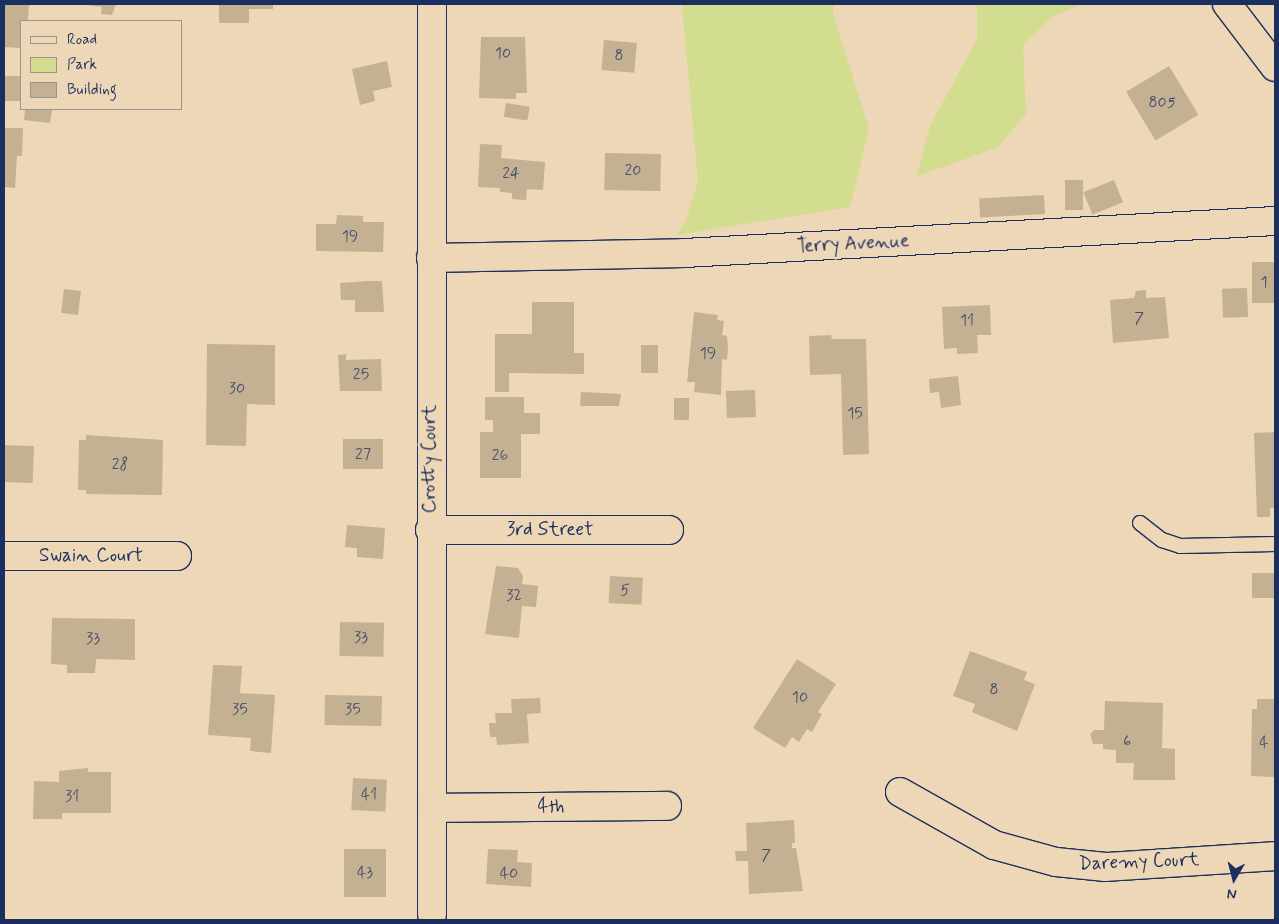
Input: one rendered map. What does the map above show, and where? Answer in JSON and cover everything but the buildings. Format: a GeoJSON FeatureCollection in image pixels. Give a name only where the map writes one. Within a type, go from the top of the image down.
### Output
{"type":"FeatureCollection","features":[{"type":"Feature","properties":{"kind":"street","name":"Crotty Court"},"geometry":{"type":"LineString","coordinates":[[432,4],[430,530],[434,808],[432,914]]}},
{"type":"Feature","properties":{"kind":"street"},"geometry":{"type":"LineString","coordinates":[[1227,4],[1275,67]]}},
{"type":"Feature","properties":{"kind":"street","name":"Terry Avenue"},"geometry":{"type":"LineString","coordinates":[[431,258],[684,252],[1275,221]]}},
{"type":"Feature","properties":{"kind":"street","name":"3rd Street"},"geometry":{"type":"LineString","coordinates":[[430,530],[669,530]]}},
{"type":"Feature","properties":{"kind":"street","name":"Swain Court"},"geometry":{"type":"LineString","coordinates":[[4,556],[177,556]]}},
{"type":"Feature","properties":{"kind":"street","name":"Daremy Court"},"geometry":{"type":"LineString","coordinates":[[900,792],[994,845],[1056,862],[1106,867],[1275,856]]}},
{"type":"Feature","properties":{"kind":"street","name":"4th"},"geometry":{"type":"LineString","coordinates":[[434,808],[668,806]]}},
{"type":"Feature","properties":{"kind":"lane"},"geometry":{"type":"LineString","coordinates":[[1140,523],[1162,540],[1180,546],[1275,544]]}},
{"type":"Feature","properties":{"kind":"green space"},"geometry":{"type":"Polygon","coordinates":[[[682,4],[834,4],[833,13],[869,129],[850,207],[676,235],[685,223],[698,181],[682,4]]]}},
{"type":"Feature","properties":{"kind":"green space"},"geometry":{"type":"Polygon","coordinates":[[[977,4],[1083,4],[1053,16],[1023,45],[1026,114],[997,148],[917,176],[930,126],[977,39],[977,4]]]}}]}
